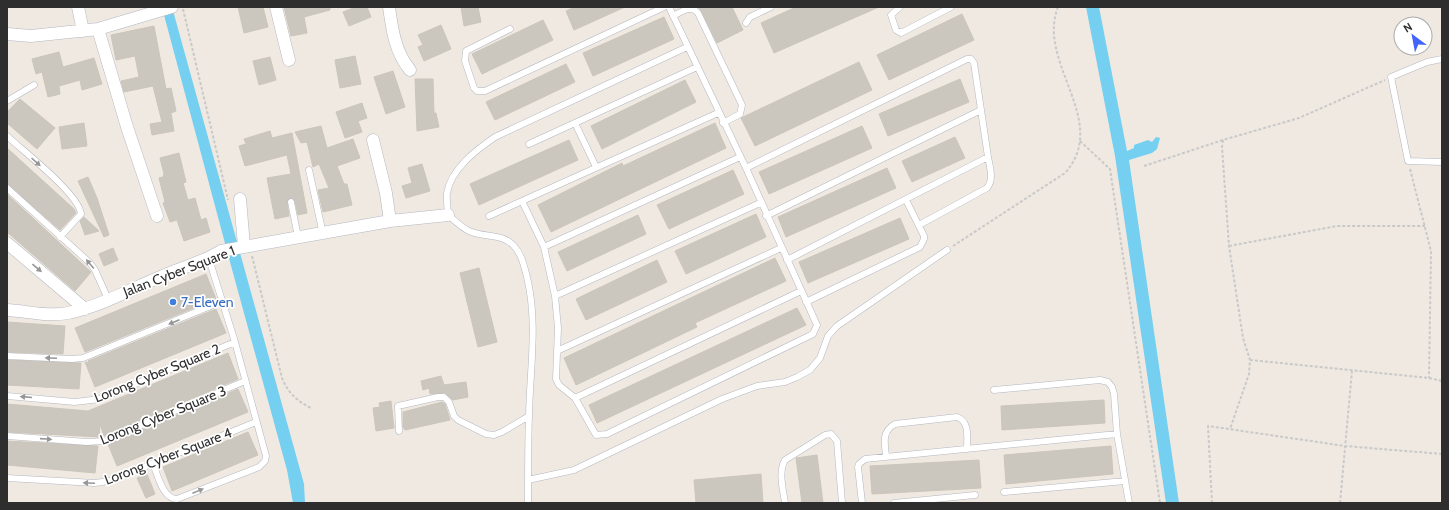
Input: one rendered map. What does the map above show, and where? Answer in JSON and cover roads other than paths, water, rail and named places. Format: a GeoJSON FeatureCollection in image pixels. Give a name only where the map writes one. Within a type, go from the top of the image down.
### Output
{"type":"FeatureCollection","features":[{"type":"Feature","properties":{"kind":"street"},"geometry":{"type":"LineString","coordinates":[[78,7],[83,31]]}},
{"type":"Feature","properties":{"kind":"street"},"geometry":{"type":"LineString","coordinates":[[7,34],[30,36],[98,30],[172,7]]}},
{"type":"Feature","properties":{"kind":"street"},"geometry":{"type":"LineString","coordinates":[[276,7],[289,60]]}},
{"type":"Feature","properties":{"kind":"street"},"geometry":{"type":"LineString","coordinates":[[389,7],[397,50],[401,60],[410,70]]}},
{"type":"Feature","properties":{"kind":"street"},"geometry":{"type":"LineString","coordinates":[[98,30],[127,127],[157,216]]}},
{"type":"Feature","properties":{"kind":"street"},"geometry":{"type":"LineString","coordinates":[[373,140],[386,193],[390,221]]}},
{"type":"Feature","properties":{"kind":"street"},"geometry":{"type":"LineString","coordinates":[[236,203],[244,246]]}},
{"type":"Feature","properties":{"kind":"street","name":"Jalan Cyber Square 1"},"geometry":{"type":"LineString","coordinates":[[7,310],[67,314],[98,305],[108,299],[176,270],[209,259],[221,251],[390,221],[448,215]]}},
{"type":"Feature","properties":{"kind":"street"},"geometry":{"type":"LineString","coordinates":[[7,243],[85,309]]}},
{"type":"Feature","properties":{"kind":"lane"},"geometry":{"type":"LineString","coordinates":[[510,29],[466,51],[465,61],[474,88],[477,91],[485,91],[664,7]]}},
{"type":"Feature","properties":{"kind":"lane"},"geometry":{"type":"LineString","coordinates":[[522,201],[544,246],[555,296],[558,328],[556,379],[563,389],[575,398],[596,435],[607,434],[813,334],[816,330],[816,321],[760,203],[746,168],[723,123],[669,7]]}},
{"type":"Feature","properties":{"kind":"lane"},"geometry":{"type":"LineString","coordinates":[[746,23],[750,17],[771,7]]}},
{"type":"Feature","properties":{"kind":"lane"},"geometry":{"type":"LineString","coordinates":[[900,7],[893,12],[891,20],[896,30],[901,33],[951,7]]}},
{"type":"Feature","properties":{"kind":"lane"},"geometry":{"type":"LineString","coordinates":[[673,16],[689,8],[696,10],[728,76],[742,108],[740,114],[723,123]]}},
{"type":"Feature","properties":{"kind":"lane"},"geometry":{"type":"LineString","coordinates":[[528,503],[529,416],[534,320],[532,300],[523,262],[514,245],[499,237],[482,235],[468,231],[448,215],[447,194],[451,182],[470,158],[495,137],[687,47]]}},
{"type":"Feature","properties":{"kind":"lane"},"geometry":{"type":"LineString","coordinates":[[746,168],[967,59],[971,59],[974,63],[991,183],[987,188],[919,225]]}},
{"type":"Feature","properties":{"kind":"lane"},"geometry":{"type":"LineString","coordinates":[[1442,59],[1427,62],[1391,77],[1408,161],[1442,162]]}},
{"type":"Feature","properties":{"kind":"lane"},"geometry":{"type":"LineString","coordinates":[[529,144],[697,67]]}},
{"type":"Feature","properties":{"kind":"lane"},"geometry":{"type":"LineString","coordinates":[[7,100],[34,85]]}},
{"type":"Feature","properties":{"kind":"lane"},"geometry":{"type":"LineString","coordinates":[[766,216],[981,110]]}},
{"type":"Feature","properties":{"kind":"lane"},"geometry":{"type":"LineString","coordinates":[[489,216],[718,112]]}},
{"type":"Feature","properties":{"kind":"lane"},"geometry":{"type":"LineString","coordinates":[[575,123],[596,167]]}},
{"type":"Feature","properties":{"kind":"lane"},"geometry":{"type":"LineString","coordinates":[[7,136],[71,194],[80,207],[81,214],[60,237]]}},
{"type":"Feature","properties":{"kind":"lane"},"geometry":{"type":"LineString","coordinates":[[544,246],[740,157]]}},
{"type":"Feature","properties":{"kind":"lane"},"geometry":{"type":"LineString","coordinates":[[787,260],[988,157]]}},
{"type":"Feature","properties":{"kind":"lane"},"geometry":{"type":"LineString","coordinates":[[309,170],[323,234]]}},
{"type":"Feature","properties":{"kind":"lane"},"geometry":{"type":"LineString","coordinates":[[7,188],[90,263],[95,270],[108,299]]}},
{"type":"Feature","properties":{"kind":"lane"},"geometry":{"type":"LineString","coordinates":[[806,302],[920,247],[924,239],[919,225],[906,200]]}},
{"type":"Feature","properties":{"kind":"lane"},"geometry":{"type":"LineString","coordinates":[[291,202],[298,237]]}},
{"type":"Feature","properties":{"kind":"lane"},"geometry":{"type":"LineString","coordinates":[[555,296],[760,203]]}},
{"type":"Feature","properties":{"kind":"lane"},"geometry":{"type":"LineString","coordinates":[[557,351],[781,248]]}},
{"type":"Feature","properties":{"kind":"lane"},"geometry":{"type":"LineString","coordinates":[[528,480],[574,470],[722,399],[757,386],[785,382],[810,370],[820,358],[828,336],[837,326],[947,250]]}},
{"type":"Feature","properties":{"kind":"lane"},"geometry":{"type":"LineString","coordinates":[[153,464],[166,493],[172,498],[177,499],[259,467],[263,464],[266,456],[235,342],[209,259]]}},
{"type":"Feature","properties":{"kind":"lane"},"geometry":{"type":"LineString","coordinates":[[575,398],[801,291]]}},
{"type":"Feature","properties":{"kind":"lane"},"geometry":{"type":"LineString","coordinates":[[7,356],[72,359],[83,358],[223,301]]}},
{"type":"Feature","properties":{"kind":"lane","name":"Lorong Cyber Square 2"},"geometry":{"type":"LineString","coordinates":[[7,396],[74,402],[100,399],[235,342]]}},
{"type":"Feature","properties":{"kind":"lane"},"geometry":{"type":"LineString","coordinates":[[994,390],[1100,380],[1108,382],[1112,387],[1114,394],[1117,434],[1129,503]]}},
{"type":"Feature","properties":{"kind":"lane","name":"Lorong Cyber Square 3"},"geometry":{"type":"LineString","coordinates":[[7,436],[87,442],[104,441],[245,381]]}},
{"type":"Feature","properties":{"kind":"lane"},"geometry":{"type":"LineString","coordinates":[[400,431],[398,406],[438,397],[444,397],[449,402],[454,416],[458,420],[486,434],[494,435],[502,432],[529,416]]}},
{"type":"Feature","properties":{"kind":"lane"},"geometry":{"type":"LineString","coordinates":[[886,457],[884,437],[889,428],[895,424],[957,417],[964,421],[966,425],[967,450]]}},
{"type":"Feature","properties":{"kind":"lane","name":"Lorong Cyber Square 4"},"geometry":{"type":"LineString","coordinates":[[7,479],[95,483],[109,481],[256,422]]}},
{"type":"Feature","properties":{"kind":"lane"},"geometry":{"type":"LineString","coordinates":[[784,503],[781,472],[785,460],[825,435],[831,434],[837,441],[842,503]]}},
{"type":"Feature","properties":{"kind":"lane"},"geometry":{"type":"LineString","coordinates":[[862,503],[860,464],[866,459],[1117,434]]}},
{"type":"Feature","properties":{"kind":"lane"},"geometry":{"type":"LineString","coordinates":[[1004,492],[1125,481]]}},
{"type":"Feature","properties":{"kind":"lane"},"geometry":{"type":"LineString","coordinates":[[894,503],[976,495]]}},
{"type":"Feature","properties":{"kind":"water"},"geometry":{"type":"Polygon","coordinates":[[[172,7],[304,484],[305,503],[293,503],[287,470],[164,15],[172,7]]]}},
{"type":"Feature","properties":{"kind":"water"},"geometry":{"type":"Polygon","coordinates":[[[1086,7],[1099,7],[1127,151],[1134,148],[1134,145],[1148,140],[1152,142],[1156,137],[1160,138],[1157,149],[1152,153],[1129,160],[1179,503],[1166,503],[1115,156],[1086,7]]]}},
{"type":"Feature","properties":{"kind":"place","name":"7-Eleven"},"geometry":{"type":"Point","coordinates":[173,302]}}]}
